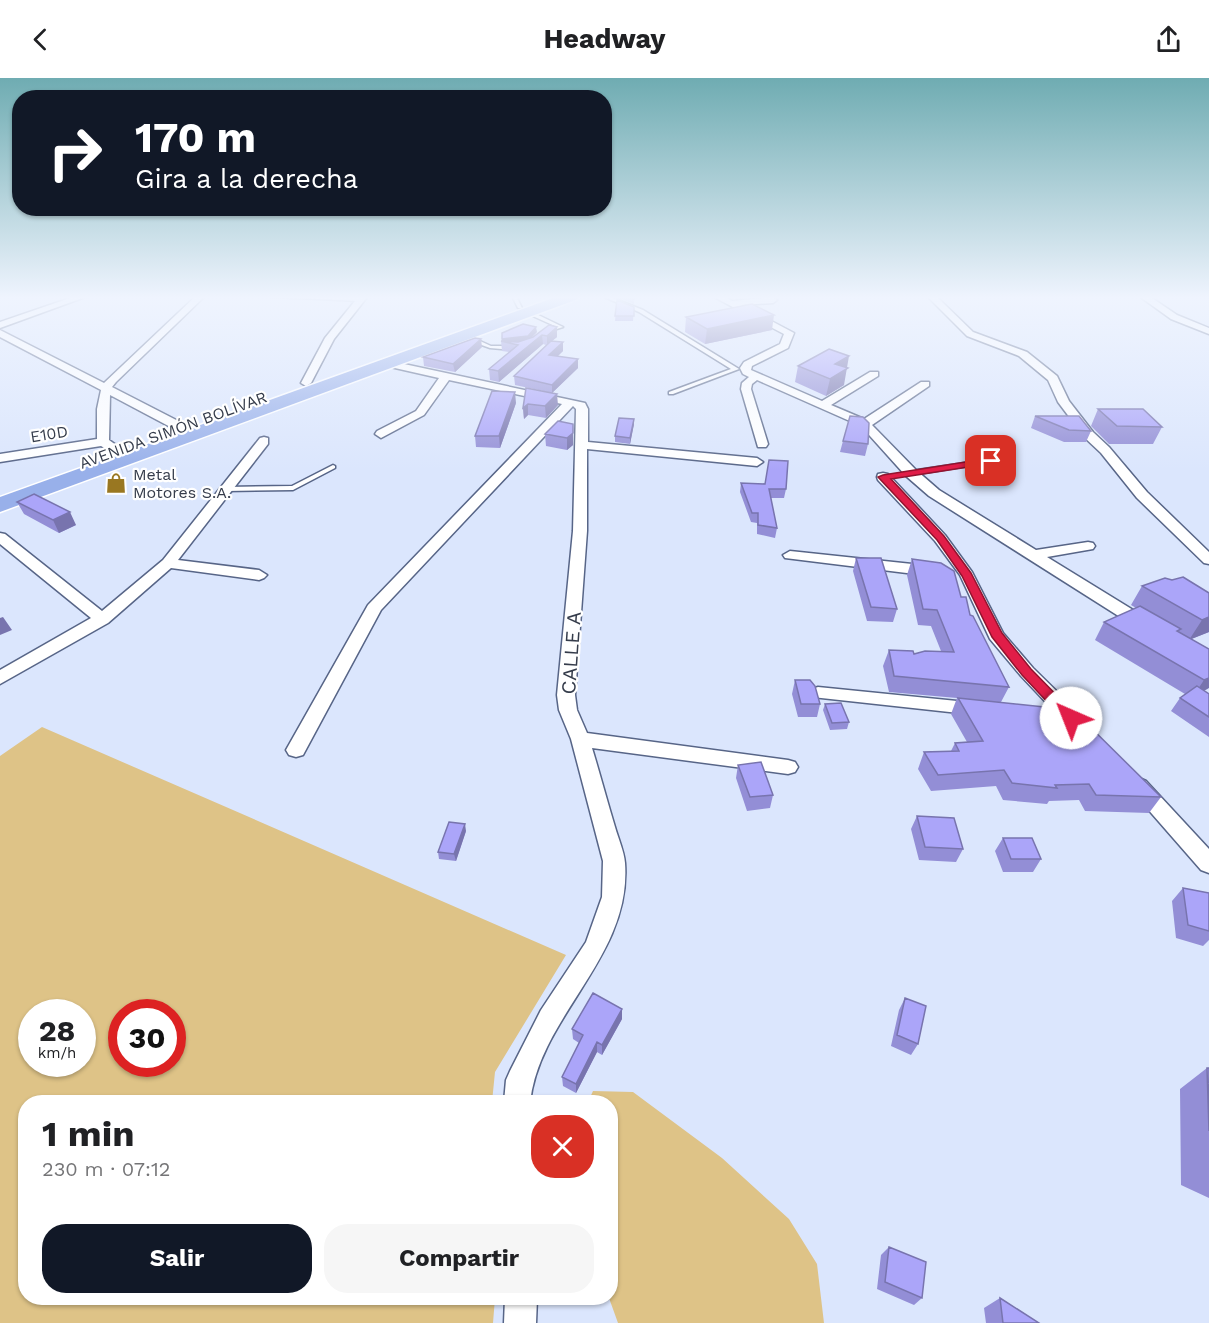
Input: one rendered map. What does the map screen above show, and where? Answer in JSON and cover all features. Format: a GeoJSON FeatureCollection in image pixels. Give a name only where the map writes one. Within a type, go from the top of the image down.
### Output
{"type":"FeatureCollection","features":[{"type":"Feature","properties":{"kind":"highway","name":"AVENIDA SIMÓN BOLÍVAR"},"geometry":{"type":"LineString","coordinates":[[0,492],[110,446],[180,427],[384,354]]}},
{"type":"Feature","properties":{"kind":"highway","name":"AVENIDA SIMÓN BOLÍVAR"},"geometry":{"type":"LineString","coordinates":[[0,505],[416,354]]}},
{"type":"Feature","properties":{"kind":"street"},"geometry":{"type":"LineString","coordinates":[[41,354],[180,427]]}},
{"type":"Feature","properties":{"kind":"street"},"geometry":{"type":"LineString","coordinates":[[110,446],[103,396],[111,380],[139,354]]}},
{"type":"Feature","properties":{"kind":"street"},"geometry":{"type":"LineString","coordinates":[[306,382],[321,354]]}},
{"type":"Feature","properties":{"kind":"street"},"geometry":{"type":"LineString","coordinates":[[740,368],[768,354]]}},
{"type":"Feature","properties":{"kind":"street"},"geometry":{"type":"LineString","coordinates":[[1023,354],[1053,378],[1064,402],[1089,435],[1105,450],[1142,495],[1209,560]]}},
{"type":"Feature","properties":{"kind":"street"},"geometry":{"type":"LineString","coordinates":[[296,750],[374,608],[570,402],[506,384],[446,376],[390,364]]}},
{"type":"Feature","properties":{"kind":"street"},"geometry":{"type":"LineString","coordinates":[[740,368],[865,424],[911,473],[934,493],[1160,634]]}},
{"type":"Feature","properties":{"kind":"street"},"geometry":{"type":"LineString","coordinates":[[824,405],[874,374]]}},
{"type":"Feature","properties":{"kind":"street"},"geometry":{"type":"LineString","coordinates":[[381,434],[420,413],[446,376]]}},
{"type":"Feature","properties":{"kind":"street"},"geometry":{"type":"LineString","coordinates":[[756,376],[747,383],[746,388],[762,444]]}},
{"type":"Feature","properties":{"kind":"street"},"geometry":{"type":"LineString","coordinates":[[865,424],[925,384]]}},
{"type":"Feature","properties":{"kind":"street","name":"CALLE A"},"geometry":{"type":"LineString","coordinates":[[518,1095],[519,1080],[550,1019],[596,947],[613,897],[614,861],[580,739],[568,710],[566,695],[580,531],[582,409],[581,405],[570,402]]}},
{"type":"Feature","properties":{"kind":"street"},"geometry":{"type":"LineString","coordinates":[[0,678],[102,618],[168,563],[264,441]]}},
{"type":"Feature","properties":{"kind":"street"},"geometry":{"type":"LineString","coordinates":[[581,445],[757,462]]}},
{"type":"Feature","properties":{"kind":"street","name":"E10D"},"geometry":{"type":"LineString","coordinates":[[0,458],[110,446]]}},
{"type":"Feature","properties":{"kind":"street"},"geometry":{"type":"LineString","coordinates":[[911,473],[883,477],[940,538],[967,575],[996,635],[1027,672],[1091,737]]}},
{"type":"Feature","properties":{"kind":"street"},"geometry":{"type":"LineString","coordinates":[[0,537],[102,618]]}},
{"type":"Feature","properties":{"kind":"street"},"geometry":{"type":"LineString","coordinates":[[1033,555],[1088,546]]}},
{"type":"Feature","properties":{"kind":"street"},"geometry":{"type":"LineString","coordinates":[[790,555],[967,575]]}},
{"type":"Feature","properties":{"kind":"street"},"geometry":{"type":"LineString","coordinates":[[168,563],[259,575]]}},
{"type":"Feature","properties":{"kind":"street"},"geometry":{"type":"LineString","coordinates":[[818,693],[993,711]]}},
{"type":"Feature","properties":{"kind":"street"},"geometry":{"type":"LineString","coordinates":[[1049,716],[1071,718]]}},
{"type":"Feature","properties":{"kind":"street"},"geometry":{"type":"LineString","coordinates":[[580,739],[788,767]]}},
{"type":"Feature","properties":{"kind":"street"},"geometry":{"type":"LineString","coordinates":[[1123,770],[1179,828],[1209,864]]}},
{"type":"Feature","properties":{"kind":"street"},"geometry":{"type":"LineString","coordinates":[[520,1323],[521,1305]]}},
{"type":"Feature","properties":{"kind":"lane"},"geometry":{"type":"LineString","coordinates":[[716,354],[740,368]]}},
{"type":"Feature","properties":{"kind":"lane"},"geometry":{"type":"LineString","coordinates":[[670,393],[740,368]]}},
{"type":"Feature","properties":{"kind":"lane"},"geometry":{"type":"LineString","coordinates":[[911,473],[991,461]]}},
{"type":"Feature","properties":{"kind":"lane"},"geometry":{"type":"LineString","coordinates":[[226,489],[293,488],[333,467]]}},
{"type":"Feature","properties":{"kind":"shaded area"},"geometry":{"type":"Polygon","coordinates":[[[42,727],[566,955],[495,1072],[493,1095],[18,1095],[18,1305],[494,1305],[493,1323],[0,1323],[0,756],[42,727]]]}},
{"type":"Feature","properties":{"kind":"shaded area"},"geometry":{"type":"Polygon","coordinates":[[[593,1091],[633,1092],[722,1158],[789,1219],[817,1264],[824,1323],[618,1323],[612,1305],[618,1305],[618,1095],[591,1095],[593,1091]]]}},
{"type":"Feature","properties":{"kind":"building"},"geometry":{"type":"Polygon","coordinates":[[[431,354],[464,354],[453,364],[423,357],[431,354]]]}},
{"type":"Feature","properties":{"kind":"building"},"geometry":{"type":"Polygon","coordinates":[[[507,354],[519,354],[498,371],[489,369],[507,354]]]}},
{"type":"Feature","properties":{"kind":"building"},"geometry":{"type":"Polygon","coordinates":[[[537,354],[578,359],[552,385],[514,376],[537,354]]]}},
{"type":"Feature","properties":{"kind":"building"},"geometry":{"type":"Polygon","coordinates":[[[820,354],[849,356],[835,364],[848,368],[830,379],[798,366],[820,354]]]}},
{"type":"Feature","properties":{"kind":"building"},"geometry":{"type":"Polygon","coordinates":[[[526,388],[557,394],[545,406],[528,404],[523,408],[526,388]]]}},
{"type":"Feature","properties":{"kind":"building"},"geometry":{"type":"Polygon","coordinates":[[[492,391],[515,392],[499,436],[475,436],[492,391]]]}},
{"type":"Feature","properties":{"kind":"building"},"geometry":{"type":"Polygon","coordinates":[[[1098,409],[1143,409],[1162,427],[1117,426],[1098,409]]]}},
{"type":"Feature","properties":{"kind":"building"},"geometry":{"type":"Polygon","coordinates":[[[850,416],[863,417],[869,423],[868,444],[843,441],[850,416]]]}},
{"type":"Feature","properties":{"kind":"building"},"geometry":{"type":"Polygon","coordinates":[[[1035,416],[1079,416],[1091,431],[1069,430],[1035,416]]]}},
{"type":"Feature","properties":{"kind":"building"},"geometry":{"type":"Polygon","coordinates":[[[619,418],[634,419],[630,438],[615,436],[619,418]]]}},
{"type":"Feature","properties":{"kind":"building"},"geometry":{"type":"Polygon","coordinates":[[[558,421],[573,424],[573,433],[567,438],[545,434],[558,421]]]}},
{"type":"Feature","properties":{"kind":"building"},"geometry":{"type":"Polygon","coordinates":[[[769,460],[788,461],[786,489],[769,489],[777,528],[758,525],[758,513],[752,513],[741,483],[765,484],[769,460]]]}},
{"type":"Feature","properties":{"kind":"building"},"geometry":{"type":"Polygon","coordinates":[[[34,494],[70,512],[53,520],[17,502],[34,494]]]}},
{"type":"Feature","properties":{"kind":"building"},"geometry":{"type":"Polygon","coordinates":[[[856,558],[881,558],[897,609],[871,607],[856,558]]]}},
{"type":"Feature","properties":{"kind":"building"},"geometry":{"type":"Polygon","coordinates":[[[912,559],[941,563],[954,571],[961,597],[966,597],[970,615],[973,616],[1009,687],[894,676],[889,650],[913,651],[914,654],[925,651],[954,652],[937,610],[923,609],[912,559]]]}},
{"type":"Feature","properties":{"kind":"building"},"geometry":{"type":"Polygon","coordinates":[[[1183,577],[1209,593],[1209,617],[1202,620],[1142,586],[1165,578],[1172,580],[1183,577]]]}},
{"type":"Feature","properties":{"kind":"building"},"geometry":{"type":"Polygon","coordinates":[[[1140,606],[1181,629],[1177,631],[1209,649],[1209,678],[1204,680],[1104,622],[1140,606]]]}},
{"type":"Feature","properties":{"kind":"building"},"geometry":{"type":"Polygon","coordinates":[[[795,680],[810,680],[815,686],[820,704],[801,704],[795,680]]]}},
{"type":"Feature","properties":{"kind":"building"},"geometry":{"type":"Polygon","coordinates":[[[1197,686],[1209,694],[1209,717],[1180,698],[1197,686]]]}},
{"type":"Feature","properties":{"kind":"building"},"geometry":{"type":"Polygon","coordinates":[[[958,698],[1073,710],[1161,797],[1096,795],[1089,784],[1055,785],[1057,788],[1012,783],[1004,770],[938,775],[924,752],[959,751],[955,743],[983,741],[958,698]]]}},
{"type":"Feature","properties":{"kind":"building"},"geometry":{"type":"Polygon","coordinates":[[[841,703],[849,722],[832,723],[825,704],[841,703]]]}},
{"type":"Feature","properties":{"kind":"building"},"geometry":{"type":"Polygon","coordinates":[[[761,762],[773,795],[750,797],[738,765],[761,762]]]}},
{"type":"Feature","properties":{"kind":"building"},"geometry":{"type":"Polygon","coordinates":[[[917,816],[954,818],[963,849],[925,847],[917,816]]]}},
{"type":"Feature","properties":{"kind":"building"},"geometry":{"type":"Polygon","coordinates":[[[449,822],[465,824],[454,854],[438,852],[449,822]]]}},
{"type":"Feature","properties":{"kind":"building"},"geometry":{"type":"Polygon","coordinates":[[[1003,838],[1032,838],[1041,859],[1011,859],[1003,838]]]}},
{"type":"Feature","properties":{"kind":"building"},"geometry":{"type":"Polygon","coordinates":[[[1183,888],[1209,893],[1209,931],[1188,925],[1183,888]]]}},
{"type":"Feature","properties":{"kind":"building"},"geometry":{"type":"Polygon","coordinates":[[[593,993],[622,1009],[602,1045],[597,1042],[576,1084],[562,1077],[583,1035],[572,1029],[593,993]]]}},
{"type":"Feature","properties":{"kind":"building"},"geometry":{"type":"Polygon","coordinates":[[[905,998],[926,1006],[918,1044],[897,1035],[905,998]]]}},
{"type":"Feature","properties":{"kind":"building"},"geometry":{"type":"Polygon","coordinates":[[[1207,1068],[1209,1068],[1209,1131],[1207,1068]]]}},
{"type":"Feature","properties":{"kind":"building"},"geometry":{"type":"Polygon","coordinates":[[[889,1247],[926,1262],[922,1298],[885,1282],[889,1247]]]}},
{"type":"Feature","properties":{"kind":"building"},"geometry":{"type":"Polygon","coordinates":[[[1000,1298],[1039,1323],[1003,1323],[1000,1298]]]}},
{"type":"Feature","properties":{"kind":"place","name":"Metal Motores S.A."},"geometry":{"type":"Point","coordinates":[116,483]}},
{"type":"Feature","properties":{"kind":"route"},"geometry":{"type":"LineString","coordinates":[[991,461],[883,477],[940,538],[967,575],[996,635],[1027,672],[1071,718]]}}]}
